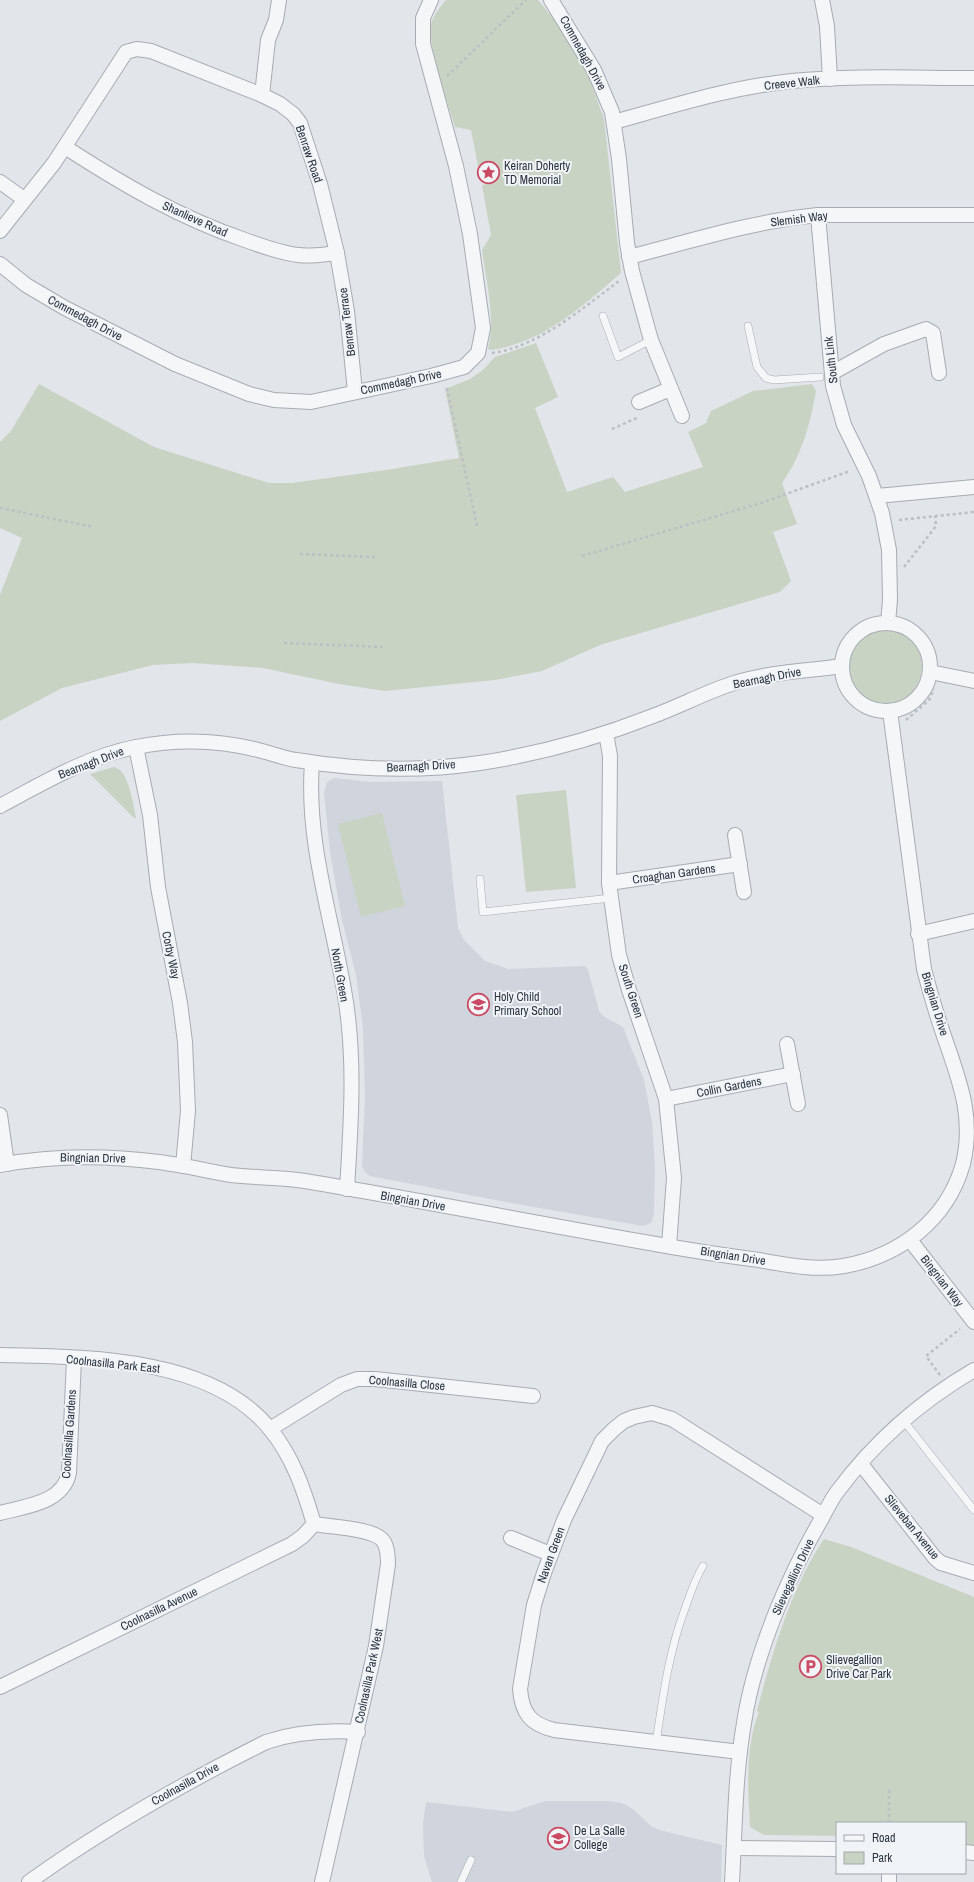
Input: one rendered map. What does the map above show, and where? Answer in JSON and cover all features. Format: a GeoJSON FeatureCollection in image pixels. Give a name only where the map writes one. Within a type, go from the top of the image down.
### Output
{"type":"FeatureCollection","features":[{"type":"Feature","properties":{"kind":"street"},"geometry":{"type":"LineString","coordinates":[[262,95],[268,40],[276,20],[279,0]]}},
{"type":"Feature","properties":{"kind":"street","name":"Commedagh Drive"},"geometry":{"type":"LineString","coordinates":[[551,0],[594,70],[607,98],[614,122],[630,264],[651,340],[682,416]]}},
{"type":"Feature","properties":{"kind":"street"},"geometry":{"type":"LineString","coordinates":[[822,0],[828,26],[830,79]]}},
{"type":"Feature","properties":{"kind":"street","name":"Commedagh Drive"},"geometry":{"type":"LineString","coordinates":[[0,264],[26,285],[65,308],[175,364],[249,394],[274,400],[311,402],[457,370],[474,359],[478,353],[482,337],[479,293],[456,166],[423,44],[422,29],[428,4]]}},
{"type":"Feature","properties":{"kind":"street","name":"Benraw Road"},"geometry":{"type":"LineString","coordinates":[[64,147],[126,52],[137,49],[151,51],[217,79],[262,95],[287,109],[300,123],[320,184],[337,253]]}},
{"type":"Feature","properties":{"kind":"street","name":"Creeve Walk"},"geometry":{"type":"LineString","coordinates":[[614,122],[749,88],[792,81],[830,79],[974,78]]}},
{"type":"Feature","properties":{"kind":"street"},"geometry":{"type":"LineString","coordinates":[[0,231],[54,163],[64,147]]}},
{"type":"Feature","properties":{"kind":"street","name":"Shanlieve Road"},"geometry":{"type":"LineString","coordinates":[[64,147],[155,201],[193,221],[229,235],[268,248],[299,255],[337,253]]}},
{"type":"Feature","properties":{"kind":"street"},"geometry":{"type":"LineString","coordinates":[[0,182],[24,199]]}},
{"type":"Feature","properties":{"kind":"street","name":"Slemish Way"},"geometry":{"type":"LineString","coordinates":[[630,264],[749,226],[818,215],[974,215]]}},
{"type":"Feature","properties":{"kind":"street","name":"South Link"},"geometry":{"type":"LineString","coordinates":[[818,215],[826,375],[833,386],[844,425],[864,466],[882,513],[889,550],[890,600],[888,623]]}},
{"type":"Feature","properties":{"kind":"street","name":"Benraw Terrace"},"geometry":{"type":"LineString","coordinates":[[337,253],[347,310],[355,392]]}},
{"type":"Feature","properties":{"kind":"street"},"geometry":{"type":"LineString","coordinates":[[826,375],[884,344],[926,329],[933,333],[938,373]]}},
{"type":"Feature","properties":{"kind":"street"},"geometry":{"type":"LineString","coordinates":[[639,402],[670,389]]}},
{"type":"Feature","properties":{"kind":"street"},"geometry":{"type":"LineString","coordinates":[[876,496],[974,487]]}},
{"type":"Feature","properties":{"kind":"street"},"geometry":{"type":"LineString","coordinates":[[888,623],[903,627],[916,635],[927,652],[930,672],[923,691],[916,699],[904,707],[890,711],[872,708],[856,699],[848,689],[842,666],[844,654],[856,635],[866,628],[876,624],[888,623]]}},
{"type":"Feature","properties":{"kind":"street","name":"Bearnagh Drive"},"geometry":{"type":"LineString","coordinates":[[0,806],[78,766],[106,755],[136,747],[195,742],[231,745],[312,763],[371,768],[406,769],[478,763],[528,754],[606,733],[654,716],[736,682],[791,672],[842,666]]}},
{"type":"Feature","properties":{"kind":"street"},"geometry":{"type":"LineString","coordinates":[[930,672],[974,681]]}},
{"type":"Feature","properties":{"kind":"street","name":"Bingnian Drive"},"geometry":{"type":"LineString","coordinates":[[3,1165],[38,1158],[75,1156],[135,1159],[234,1175],[301,1181],[669,1246],[790,1265],[818,1268],[841,1267],[883,1256],[910,1240],[931,1222],[954,1188],[963,1164],[968,1140],[968,1112],[958,1076],[934,1006],[924,969],[918,934],[890,711]]}},
{"type":"Feature","properties":{"kind":"street","name":"South Green"},"geometry":{"type":"LineString","coordinates":[[606,733],[610,756],[610,898],[621,962],[666,1099],[674,1178],[669,1246]]}},
{"type":"Feature","properties":{"kind":"street","name":"Corby Way"},"geometry":{"type":"LineString","coordinates":[[136,747],[150,816],[159,894],[179,997],[185,1042],[188,1110],[183,1166]]}},
{"type":"Feature","properties":{"kind":"street","name":"North Green"},"geometry":{"type":"LineString","coordinates":[[312,763],[310,799],[315,848],[344,991],[350,1042],[352,1100],[347,1189]]}},
{"type":"Feature","properties":{"kind":"street"},"geometry":{"type":"LineString","coordinates":[[735,835],[744,892]]}},
{"type":"Feature","properties":{"kind":"street","name":"Croaghan Gardens"},"geometry":{"type":"LineString","coordinates":[[609,883],[740,864]]}},
{"type":"Feature","properties":{"kind":"street"},"geometry":{"type":"LineString","coordinates":[[918,934],[974,921]]}},
{"type":"Feature","properties":{"kind":"street"},"geometry":{"type":"LineString","coordinates":[[787,1044],[798,1104]]}},
{"type":"Feature","properties":{"kind":"street","name":"Collin Gardens"},"geometry":{"type":"LineString","coordinates":[[666,1099],[793,1074]]}},
{"type":"Feature","properties":{"kind":"street"},"geometry":{"type":"LineString","coordinates":[[0,1115],[3,1165]]}},
{"type":"Feature","properties":{"kind":"street","name":"Bingnian Way"},"geometry":{"type":"LineString","coordinates":[[910,1240],[974,1322]]}},
{"type":"Feature","properties":{"kind":"street","name":"Coolnasilla Park East"},"geometry":{"type":"LineString","coordinates":[[0,1355],[74,1358],[141,1364],[190,1377],[225,1393],[243,1404],[270,1429],[295,1469],[304,1491],[314,1524]]}},
{"type":"Feature","properties":{"kind":"street","name":"Coolnasilla Gardens"},"geometry":{"type":"LineString","coordinates":[[0,1513],[51,1497],[61,1491],[67,1483],[69,1473],[74,1358]]}},
{"type":"Feature","properties":{"kind":"street","name":"Slievegallion Drive"},"geometry":{"type":"LineString","coordinates":[[732,1882],[735,1807],[740,1752],[748,1703],[763,1646],[791,1575],[837,1492],[891,1430],[957,1380],[974,1370]]}},
{"type":"Feature","properties":{"kind":"street","name":"Coolnasilla Close"},"geometry":{"type":"LineString","coordinates":[[270,1429],[341,1385],[357,1379],[375,1379],[533,1396]]}},
{"type":"Feature","properties":{"kind":"street","name":"Navan Green"},"geometry":{"type":"LineString","coordinates":[[740,1752],[554,1730],[541,1727],[532,1721],[521,1700],[520,1689],[534,1605],[550,1554],[602,1441],[624,1421],[644,1414],[661,1414],[672,1418],[823,1515]]}},
{"type":"Feature","properties":{"kind":"street","name":"Slieveban Avenue"},"geometry":{"type":"LineString","coordinates":[[861,1464],[935,1558],[941,1563],[974,1573]]}},
{"type":"Feature","properties":{"kind":"street","name":"Coolnasilla Avenue"},"geometry":{"type":"LineString","coordinates":[[0,1687],[292,1544],[303,1536],[314,1524]]}},
{"type":"Feature","properties":{"kind":"street","name":"Coolnasilla Park West"},"geometry":{"type":"LineString","coordinates":[[314,1524],[366,1530],[384,1541],[387,1551],[388,1577],[376,1646],[358,1732],[322,1882]]}},
{"type":"Feature","properties":{"kind":"street"},"geometry":{"type":"LineString","coordinates":[[511,1538],[550,1554]]}},
{"type":"Feature","properties":{"kind":"street","name":"Coolnasilla Drive"},"geometry":{"type":"LineString","coordinates":[[29,1882],[108,1828],[266,1742],[284,1736],[308,1732],[330,1730],[358,1732]]}},
{"type":"Feature","properties":{"kind":"street"},"geometry":{"type":"LineString","coordinates":[[734,1848],[836,1849]]}},
{"type":"Feature","properties":{"kind":"lane"},"geometry":{"type":"LineString","coordinates":[[603,316],[618,357],[651,340]]}},
{"type":"Feature","properties":{"kind":"lane"},"geometry":{"type":"LineString","coordinates":[[748,326],[757,367],[766,378],[774,380],[826,375]]}},
{"type":"Feature","properties":{"kind":"lane"},"geometry":{"type":"LineString","coordinates":[[480,879],[483,912],[610,898]]}},
{"type":"Feature","properties":{"kind":"lane"},"geometry":{"type":"LineString","coordinates":[[903,1420],[974,1510]]}},
{"type":"Feature","properties":{"kind":"lane"},"geometry":{"type":"LineString","coordinates":[[656,1743],[667,1672],[676,1633],[697,1577],[703,1566]]}},
{"type":"Feature","properties":{"kind":"lane"},"geometry":{"type":"LineString","coordinates":[[461,1882],[471,1860]]}},
{"type":"Feature","properties":{"kind":"path"},"geometry":{"type":"LineString","coordinates":[[446,76],[526,0]]}},
{"type":"Feature","properties":{"kind":"path"},"geometry":{"type":"LineString","coordinates":[[495,353],[525,344],[547,332],[583,308],[630,264]]}},
{"type":"Feature","properties":{"kind":"path"},"geometry":{"type":"LineString","coordinates":[[446,383],[477,526]]}},
{"type":"Feature","properties":{"kind":"path"},"geometry":{"type":"LineString","coordinates":[[582,556],[761,503],[864,466]]}},
{"type":"Feature","properties":{"kind":"path"},"geometry":{"type":"LineString","coordinates":[[0,508],[94,527]]}},
{"type":"Feature","properties":{"kind":"path"},"geometry":{"type":"LineString","coordinates":[[892,520],[974,512]]}},
{"type":"Feature","properties":{"kind":"path"},"geometry":{"type":"LineString","coordinates":[[903,569],[936,526],[935,516]]}},
{"type":"Feature","properties":{"kind":"path"},"geometry":{"type":"LineString","coordinates":[[300,554],[375,557]]}},
{"type":"Feature","properties":{"kind":"path"},"geometry":{"type":"LineString","coordinates":[[284,643],[386,648]]}},
{"type":"Feature","properties":{"kind":"path"},"geometry":{"type":"LineString","coordinates":[[903,724],[929,700],[935,689],[940,687]]}},
{"type":"Feature","properties":{"kind":"path"},"geometry":{"type":"LineString","coordinates":[[943,1380],[926,1356],[956,1334]]}},
{"type":"Feature","properties":{"kind":"path"},"geometry":{"type":"LineString","coordinates":[[889,1790],[889,1822]]}},
{"type":"Feature","properties":{"kind":"shaded area","name":"Holy Child Primary School"},"geometry":{"type":"Polygon","coordinates":[[[334,778],[370,782],[442,781],[458,928],[464,940],[485,961],[508,969],[585,966],[588,970],[599,1011],[603,1016],[623,1027],[644,1080],[652,1122],[655,1165],[654,1214],[651,1223],[643,1226],[511,1203],[370,1176],[365,1172],[362,1166],[365,1097],[363,1028],[356,975],[342,920],[330,852],[324,793],[327,782],[334,778]]]}},
{"type":"Feature","properties":{"kind":"shaded area","name":"De La Salle College"},"geometry":{"type":"Polygon","coordinates":[[[545,1801],[608,1801],[622,1803],[633,1809],[652,1827],[722,1845],[721,1882],[432,1882],[424,1856],[423,1823],[426,1802],[512,1812],[545,1801]]]}},
{"type":"Feature","properties":{"kind":"green space"},"geometry":{"type":"Polygon","coordinates":[[[446,0],[538,0],[560,27],[587,72],[604,119],[621,273],[577,310],[545,331],[510,346],[491,350],[488,349],[491,312],[482,250],[491,235],[482,185],[497,182],[494,163],[478,166],[471,130],[455,127],[439,74],[430,32],[431,24],[437,11],[446,0]]]}},
{"type":"Feature","properties":{"kind":"green space"},"geometry":{"type":"Polygon","coordinates":[[[536,343],[558,397],[535,408],[567,492],[613,477],[625,492],[703,467],[688,432],[706,423],[711,411],[753,391],[812,384],[816,391],[808,427],[795,461],[782,483],[797,524],[773,532],[791,581],[780,592],[600,645],[542,671],[495,680],[385,691],[339,684],[263,668],[193,663],[153,665],[62,688],[0,721],[0,595],[22,538],[0,528],[0,442],[11,431],[39,384],[154,447],[269,483],[292,483],[459,458],[445,389],[470,379],[483,370],[495,357],[536,343]]]}},
{"type":"Feature","properties":{"kind":"green space"},"geometry":{"type":"Polygon","coordinates":[[[885,630],[899,633],[911,641],[919,653],[922,667],[919,681],[911,693],[899,701],[885,704],[871,701],[859,693],[851,681],[848,667],[851,653],[859,641],[871,633],[885,630]]]}},
{"type":"Feature","properties":{"kind":"green space"},"geometry":{"type":"Polygon","coordinates":[[[114,767],[119,769],[127,781],[130,788],[136,818],[134,818],[90,774],[114,767]]]}},
{"type":"Feature","properties":{"kind":"green space"},"geometry":{"type":"Polygon","coordinates":[[[566,790],[576,888],[526,892],[516,795],[566,790]]]}},
{"type":"Feature","properties":{"kind":"green space"},"geometry":{"type":"Polygon","coordinates":[[[382,813],[405,906],[361,917],[338,824],[382,813]]]}},
{"type":"Feature","properties":{"kind":"green space"},"geometry":{"type":"Polygon","coordinates":[[[824,1539],[851,1547],[974,1597],[974,1847],[966,1846],[966,1822],[836,1822],[836,1836],[764,1835],[750,1827],[748,1769],[751,1740],[759,1712],[757,1711],[776,1644],[792,1600],[812,1558],[824,1539]]]}},
{"type":"Feature","properties":{"kind":"place","name":"Keiran Doherty TD Memorial"},"geometry":{"type":"Point","coordinates":[488,173]}},
{"type":"Feature","properties":{"kind":"place","name":"Holy Child Primary School"},"geometry":{"type":"Point","coordinates":[478,1004]}},
{"type":"Feature","properties":{"kind":"place","name":"Slievegallion Drive Car Park"},"geometry":{"type":"Point","coordinates":[811,1667]}},
{"type":"Feature","properties":{"kind":"place","name":"De La Salle College"},"geometry":{"type":"Point","coordinates":[558,1838]}}]}
